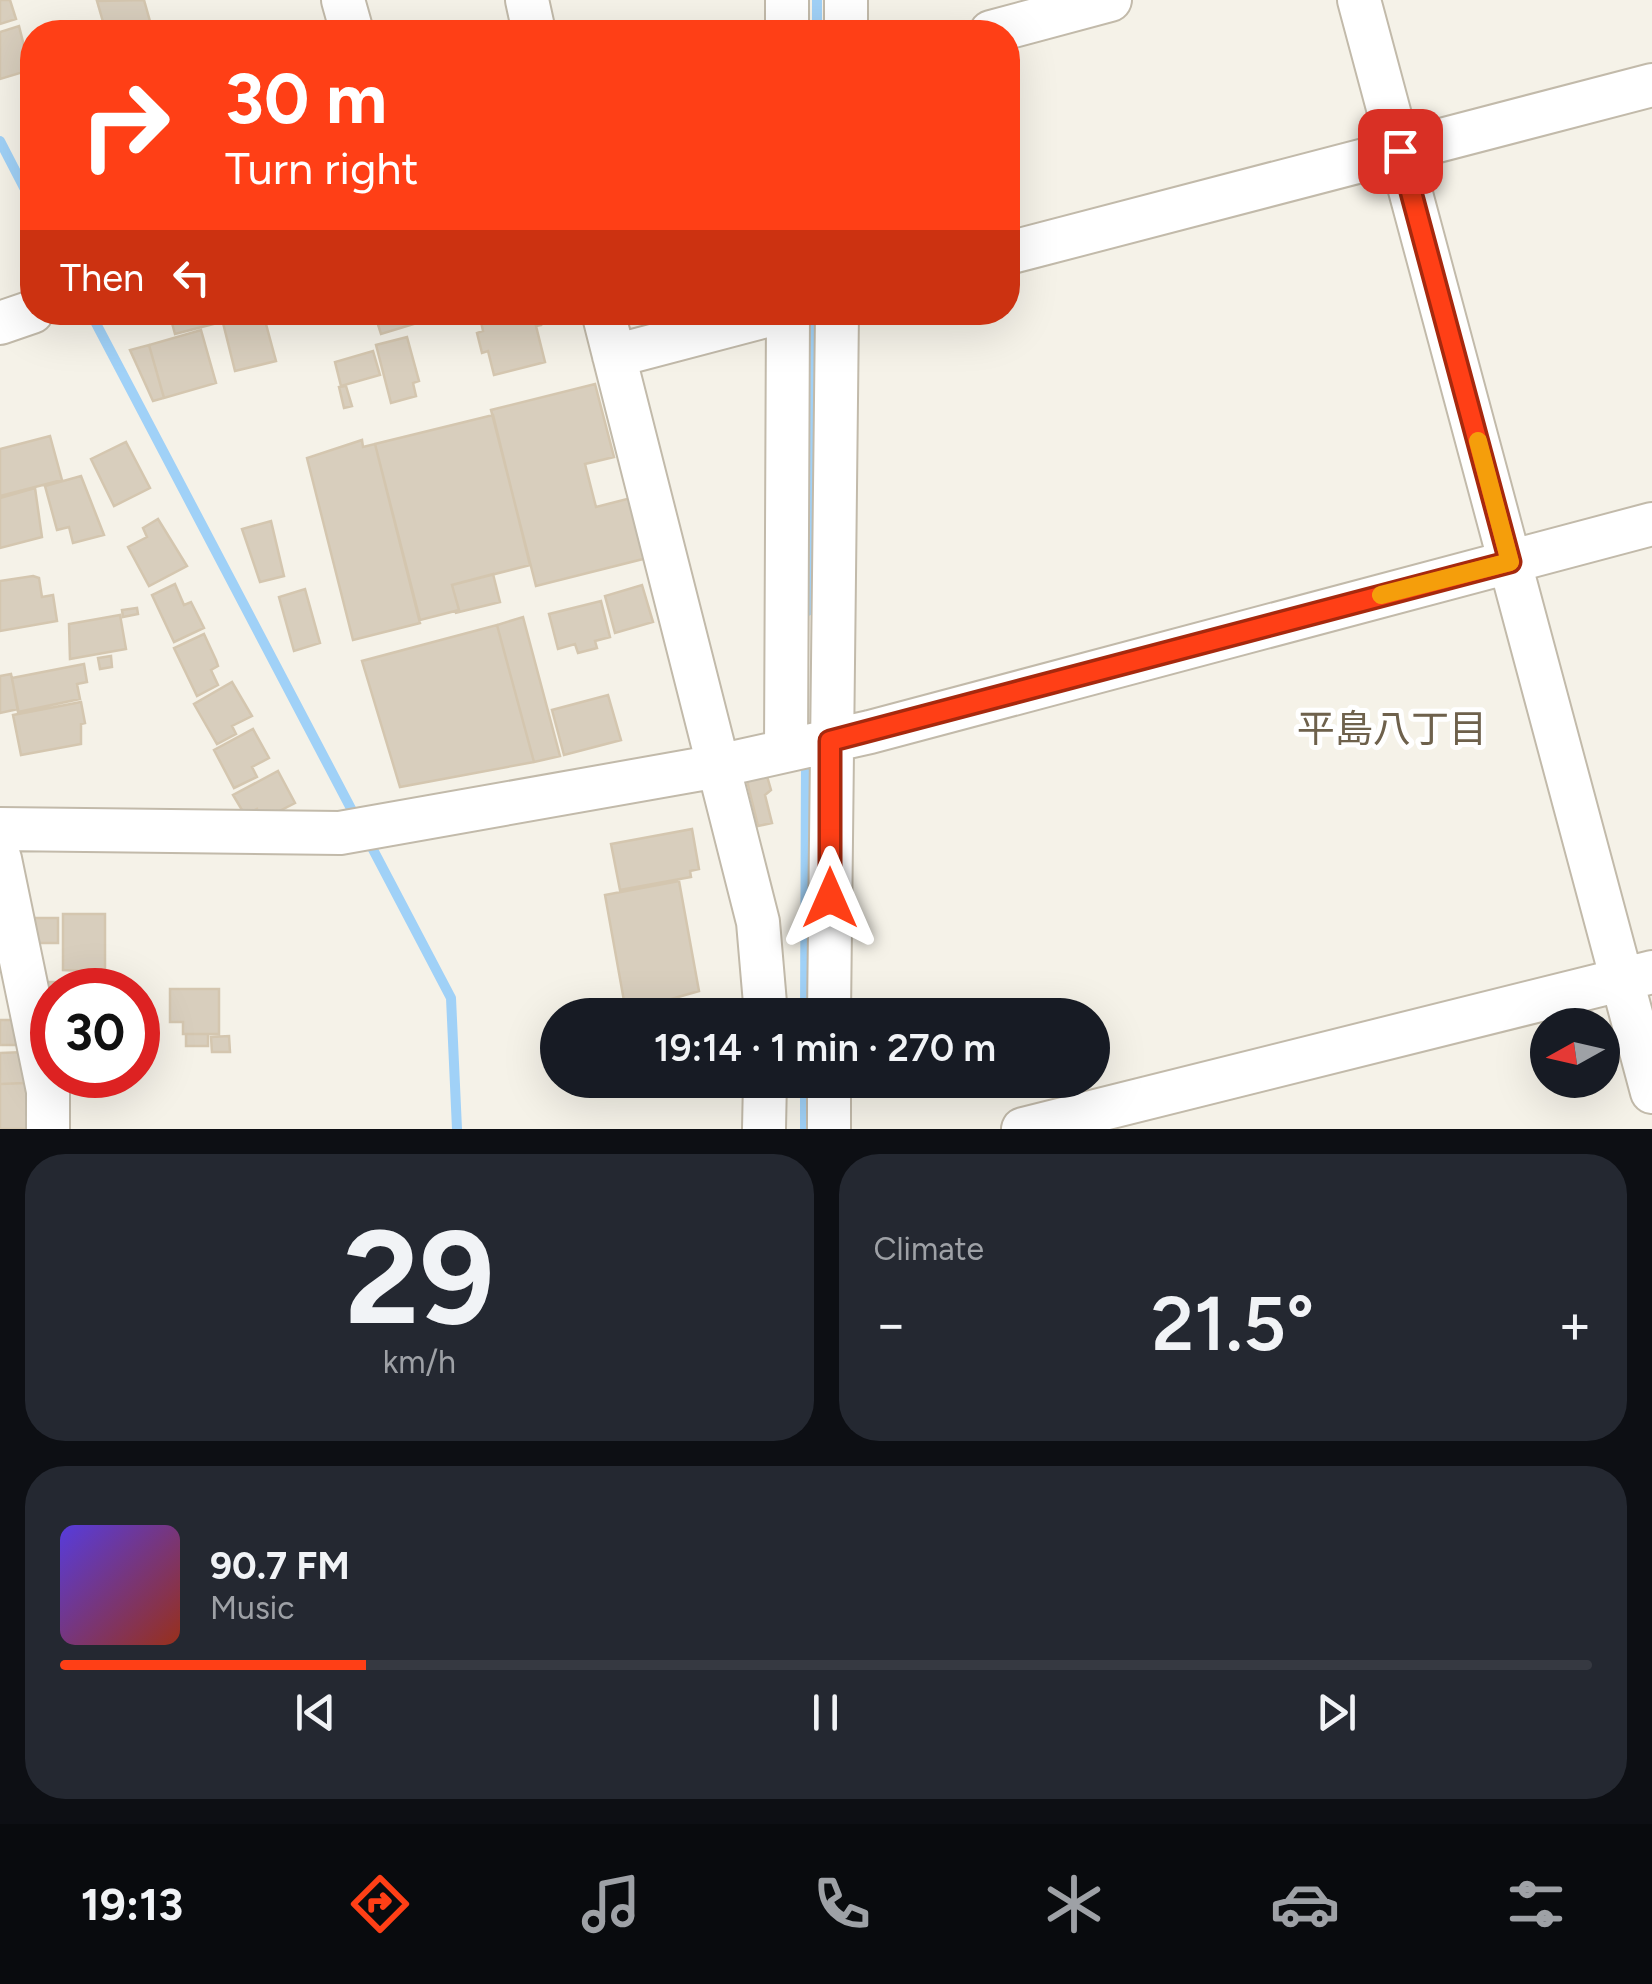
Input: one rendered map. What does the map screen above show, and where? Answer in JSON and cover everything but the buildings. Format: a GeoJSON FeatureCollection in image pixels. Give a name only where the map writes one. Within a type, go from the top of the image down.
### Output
{"type":"FeatureCollection","features":[{"type":"Feature","properties":{"kind":"street"},"geometry":{"type":"LineString","coordinates":[[1020,24],[1110,0]]}},
{"type":"Feature","properties":{"kind":"street"},"geometry":{"type":"LineString","coordinates":[[1359,0],[1510,562],[1637,976],[1652,1092]]}},
{"type":"Feature","properties":{"kind":"street"},"geometry":{"type":"LineString","coordinates":[[1020,250],[1652,85]]}},
{"type":"Feature","properties":{"kind":"street"},"geometry":{"type":"LineString","coordinates":[[606,325],[758,922],[765,998]]}},
{"type":"Feature","properties":{"kind":"street"},"geometry":{"type":"LineString","coordinates":[[614,356],[734,325]]}},
{"type":"Feature","properties":{"kind":"street"},"geometry":{"type":"LineString","coordinates":[[785,325],[806,746],[828,998]]}},
{"type":"Feature","properties":{"kind":"street"},"geometry":{"type":"LineString","coordinates":[[806,746],[835,325]]}},
{"type":"Feature","properties":{"kind":"street"},"geometry":{"type":"LineString","coordinates":[[0,829],[340,833],[718,766],[1652,524]]}},
{"type":"Feature","properties":{"kind":"street"},"geometry":{"type":"LineString","coordinates":[[0,859],[48,1091],[48,1129]]}},
{"type":"Feature","properties":{"kind":"street"},"geometry":{"type":"LineString","coordinates":[[1023,1129],[1637,976]]}},
{"type":"Feature","properties":{"kind":"street"},"geometry":{"type":"LineString","coordinates":[[764,1129],[765,1098]]}},
{"type":"Feature","properties":{"kind":"street"},"geometry":{"type":"LineString","coordinates":[[829,1098],[829,1129]]}},
{"type":"Feature","properties":{"kind":"waterway"},"geometry":{"type":"LineString","coordinates":[[817,0],[817,20]]}},
{"type":"Feature","properties":{"kind":"waterway"},"geometry":{"type":"LineString","coordinates":[[0,141],[20,180]]}},
{"type":"Feature","properties":{"kind":"waterway"},"geometry":{"type":"LineString","coordinates":[[97,325],[357,820]]}},
{"type":"Feature","properties":{"kind":"waterway"},"geometry":{"type":"LineString","coordinates":[[808,611],[812,325]]}},
{"type":"Feature","properties":{"kind":"waterway"},"geometry":{"type":"LineString","coordinates":[[805,998],[806,758]]}},
{"type":"Feature","properties":{"kind":"waterway"},"geometry":{"type":"LineString","coordinates":[[368,840],[451,998],[457,1129]]}},
{"type":"Feature","properties":{"kind":"waterway"},"geometry":{"type":"LineString","coordinates":[[805,1098],[805,1129]]}},
{"type":"Feature","properties":{"kind":"slow traffic"},"geometry":{"type":"LineString","coordinates":[[1381,595],[1510,562],[1478,441]]}},
{"type":"Feature","properties":{"kind":"district","name":"平島八丁目"},"geometry":{"type":"Point","coordinates":[1392,729]}},
{"type":"Feature","properties":{"kind":"route"},"geometry":{"type":"LineString","coordinates":[[830,898],[830,741],[1510,562],[1400,151]]}}]}
